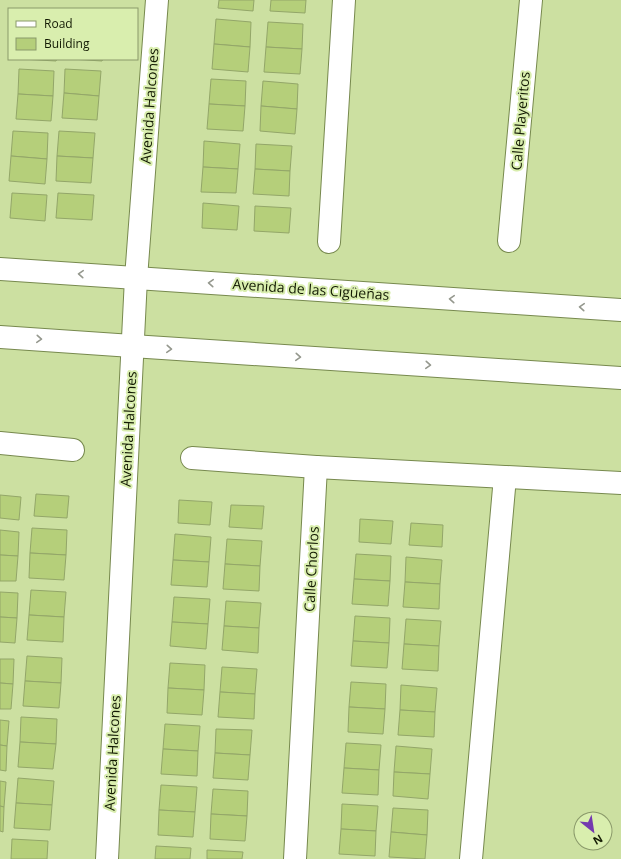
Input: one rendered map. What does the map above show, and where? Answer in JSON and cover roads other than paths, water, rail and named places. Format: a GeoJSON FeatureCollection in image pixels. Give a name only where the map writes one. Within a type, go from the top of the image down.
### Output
{"type":"FeatureCollection","features":[{"type":"Feature","properties":{"kind":"main road","name":"Avenida Halcones"},"geometry":{"type":"LineString","coordinates":[[107,859],[132,346],[157,0]]}},
{"type":"Feature","properties":{"kind":"main road"},"geometry":{"type":"LineString","coordinates":[[329,242],[344,0]]}},
{"type":"Feature","properties":{"kind":"main road","name":"Calle Playeritos"},"geometry":{"type":"LineString","coordinates":[[509,242],[531,0]]}},
{"type":"Feature","properties":{"kind":"main road","name":"Avenida de las Cigüeñas"},"geometry":{"type":"LineString","coordinates":[[0,269],[621,310]]}},
{"type":"Feature","properties":{"kind":"main road"},"geometry":{"type":"LineString","coordinates":[[0,337],[621,378]]}},
{"type":"Feature","properties":{"kind":"main road"},"geometry":{"type":"LineString","coordinates":[[0,443],[73,450]]}},
{"type":"Feature","properties":{"kind":"main road"},"geometry":{"type":"LineString","coordinates":[[192,458],[316,467],[621,483]]}},
{"type":"Feature","properties":{"kind":"main road","name":"Calle Chorlos"},"geometry":{"type":"LineString","coordinates":[[295,859],[316,467]]}},
{"type":"Feature","properties":{"kind":"main road"},"geometry":{"type":"LineString","coordinates":[[472,859],[505,477]]}}]}
